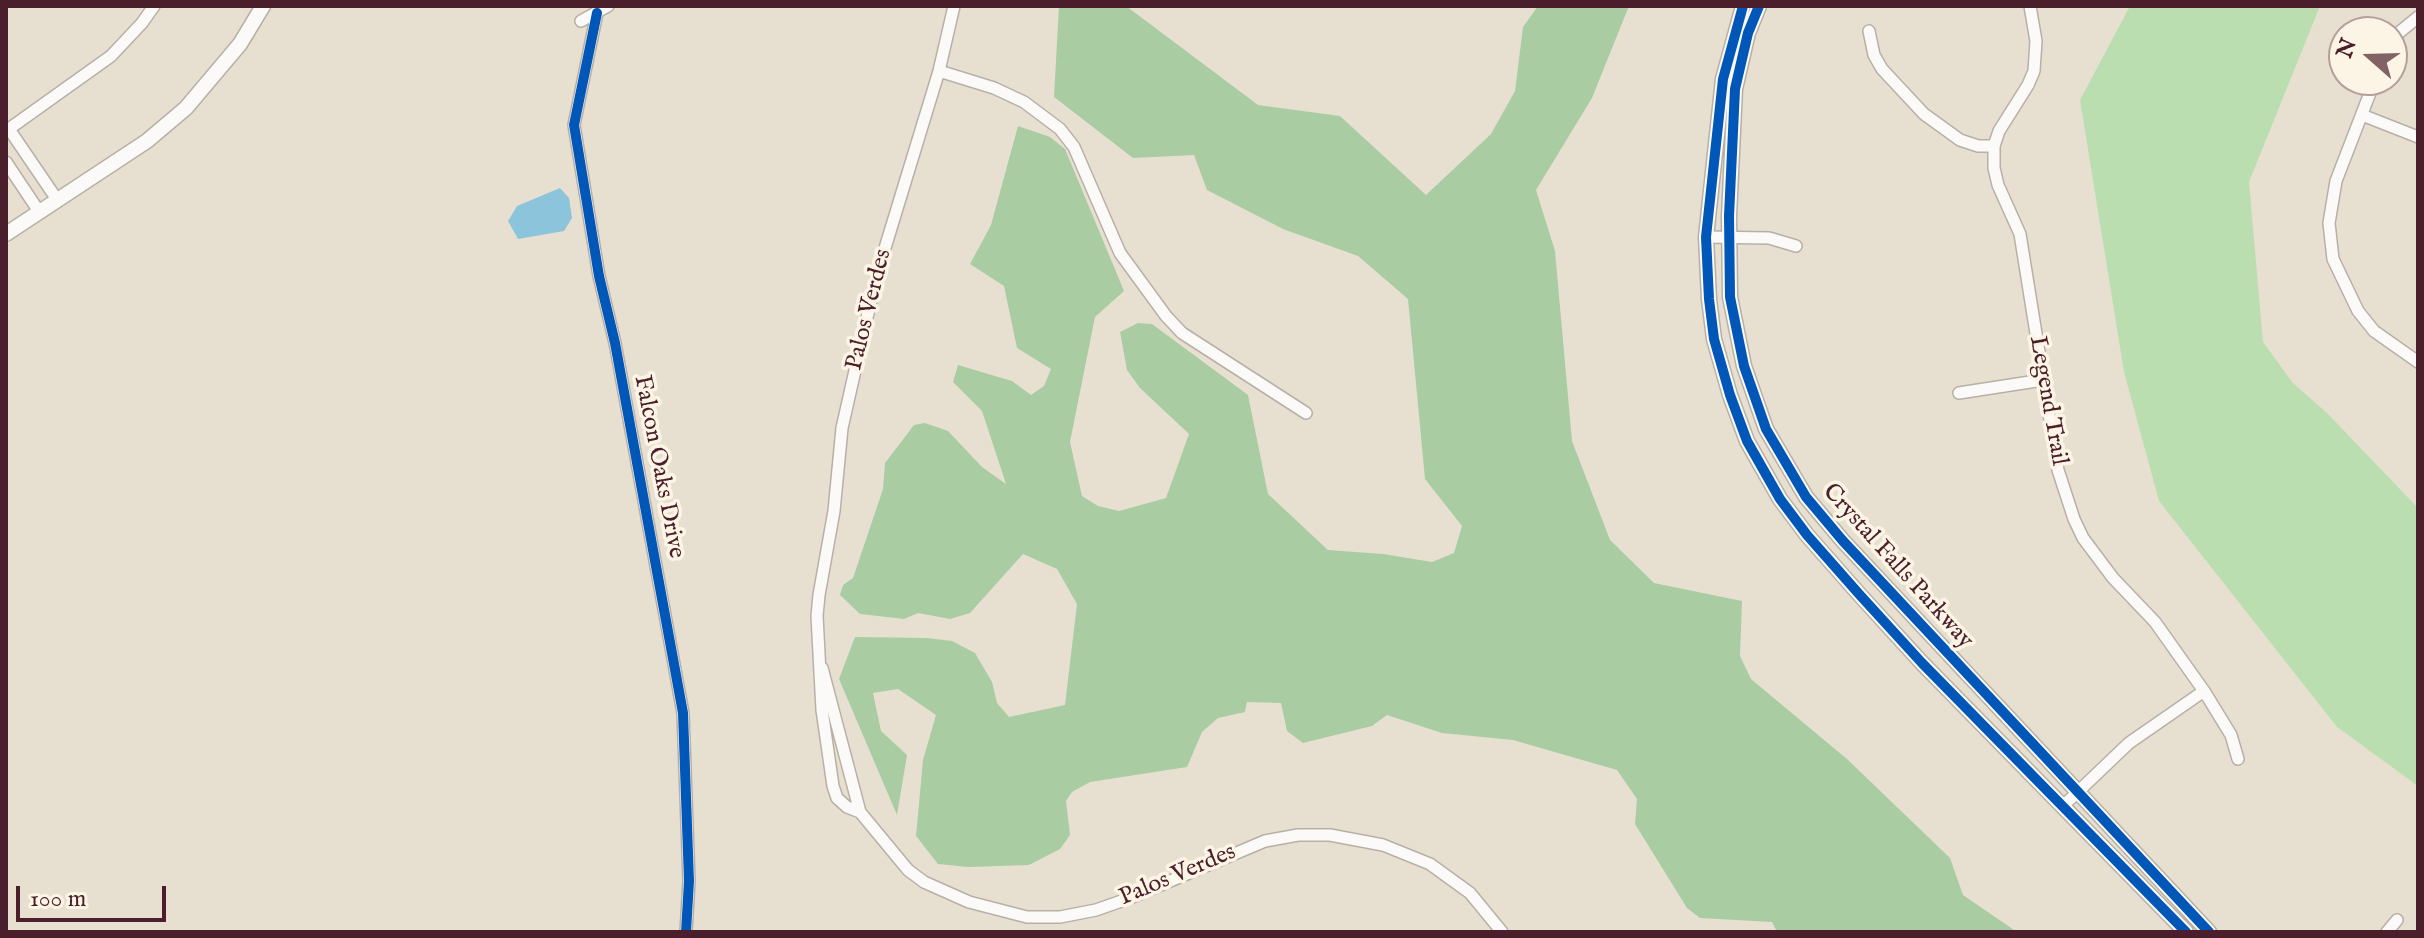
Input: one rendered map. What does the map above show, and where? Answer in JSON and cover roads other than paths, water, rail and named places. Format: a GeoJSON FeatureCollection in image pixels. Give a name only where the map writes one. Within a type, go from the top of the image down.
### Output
{"type":"FeatureCollection","features":[{"type":"Feature","properties":{"kind":"street"},"geometry":{"type":"LineString","coordinates":[[58,201],[8,130],[111,56],[154,6]]}},
{"type":"Feature","properties":{"kind":"street"},"geometry":{"type":"LineString","coordinates":[[6,234],[147,141],[186,108],[240,44],[263,6]]}},
{"type":"Feature","properties":{"kind":"street","name":"Palos Verdes"},"geometry":{"type":"LineString","coordinates":[[860,812],[847,807],[837,798],[833,786],[822,710],[819,595],[834,511],[842,428],[878,271],[939,71],[954,6]]}},
{"type":"Feature","properties":{"kind":"street","name":"Crystal Falls Parkway"},"geometry":{"type":"LineString","coordinates":[[1743,6],[1723,79],[1706,237],[1714,339],[1747,441],[1773,488],[1807,535],[2062,807],[2186,932]]}},
{"type":"Feature","properties":{"kind":"street","name":"Crystal Falls Parkway"},"geometry":{"type":"LineString","coordinates":[[1759,6],[1748,33],[1735,89],[1729,236],[1730,297],[1744,366],[1766,429],[1806,497],[1843,541],[2209,932]]}},
{"type":"Feature","properties":{"kind":"street"},"geometry":{"type":"LineString","coordinates":[[1869,31],[1874,55],[1882,69],[1924,114],[1960,140],[1978,146],[1994,146],[2006,117],[2034,71],[2036,41],[2030,6]]}},
{"type":"Feature","properties":{"kind":"street"},"geometry":{"type":"LineString","coordinates":[[581,21],[602,10]]}},
{"type":"Feature","properties":{"kind":"street","name":"Falcon Oaks Drive"},"geometry":{"type":"LineString","coordinates":[[602,10],[574,125],[599,276],[615,343],[683,713],[689,881],[686,932]]}},
{"type":"Feature","properties":{"kind":"street"},"geometry":{"type":"LineString","coordinates":[[939,71],[994,88],[1024,102],[1060,129],[1074,147],[1120,253],[1166,316],[1182,333],[1306,413]]}},
{"type":"Feature","properties":{"kind":"street"},"geometry":{"type":"LineString","coordinates":[[2369,96],[2336,181],[2329,223],[2333,259],[2358,311],[2374,331],[2418,362]]}},
{"type":"Feature","properties":{"kind":"street"},"geometry":{"type":"LineString","coordinates":[[2362,115],[2418,137]]}},
{"type":"Feature","properties":{"kind":"street","name":"Legend Trail"},"geometry":{"type":"LineString","coordinates":[[1994,146],[1998,185],[2020,234],[2058,470],[2074,519],[2083,538],[2113,578],[2155,622],[2204,691],[2231,735],[2238,759]]}},
{"type":"Feature","properties":{"kind":"street"},"geometry":{"type":"LineString","coordinates":[[6,162],[40,213]]}},
{"type":"Feature","properties":{"kind":"street"},"geometry":{"type":"LineString","coordinates":[[1706,237],[1769,238],[1796,246]]}},
{"type":"Feature","properties":{"kind":"street"},"geometry":{"type":"LineString","coordinates":[[1959,393],[2043,380]]}},
{"type":"Feature","properties":{"kind":"street","name":"Palos Verdes"},"geometry":{"type":"LineString","coordinates":[[822,668],[860,812],[894,856],[924,882],[969,902],[1027,917],[1060,917],[1096,910],[1167,884],[1265,841],[1298,835],[1330,835],[1383,845],[1430,864],[1470,893],[1502,932]]}},
{"type":"Feature","properties":{"kind":"street"},"geometry":{"type":"LineString","coordinates":[[2062,807],[2129,743],[2204,691]]}},
{"type":"Feature","properties":{"kind":"street"},"geometry":{"type":"LineString","coordinates":[[2387,932],[2397,920]]}},
{"type":"Feature","properties":{"kind":"water"},"geometry":{"type":"Polygon","coordinates":[[[560,188],[569,198],[572,218],[564,231],[518,239],[508,221],[517,206],[560,188]]]}}]}
